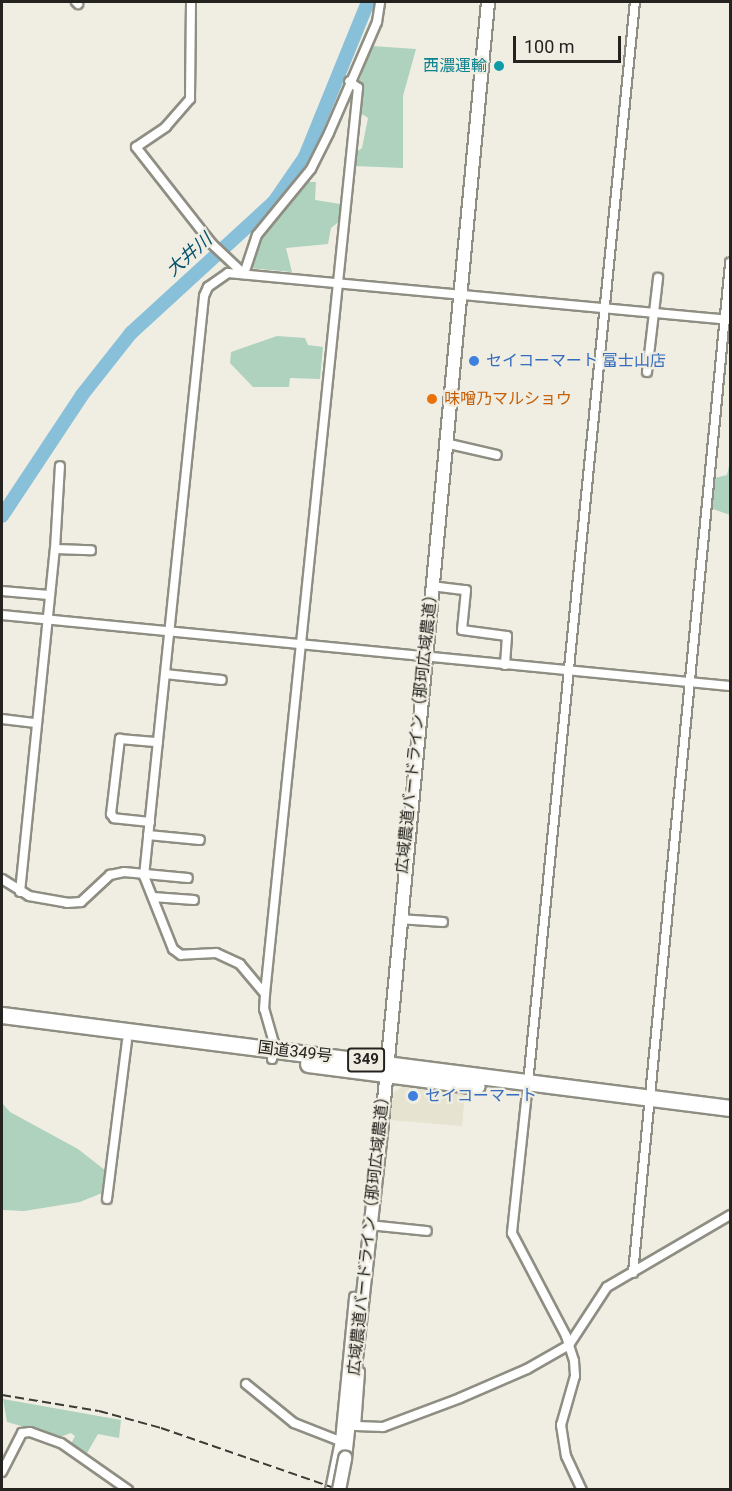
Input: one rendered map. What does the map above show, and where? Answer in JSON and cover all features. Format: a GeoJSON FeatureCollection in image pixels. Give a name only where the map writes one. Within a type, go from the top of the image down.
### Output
{"type":"FeatureCollection","features":[{"type":"Feature","properties":{"kind":"highway","name":"国道349号"},"geometry":{"type":"LineString","coordinates":[[2,1015],[387,1069],[649,1102],[730,1108]]}},
{"type":"Feature","properties":{"kind":"highway","name":"国道349号"},"geometry":{"type":"LineString","coordinates":[[2,1024],[127,1041],[273,1054]]}},
{"type":"Feature","properties":{"kind":"highway","name":"国道349号"},"geometry":{"type":"LineString","coordinates":[[649,1102],[730,1117]]}},
{"type":"Feature","properties":{"kind":"street"},"geometry":{"type":"LineString","coordinates":[[191,2],[190,99],[166,127],[136,147],[212,244],[228,262],[244,274]]}},
{"type":"Feature","properties":{"kind":"street"},"geometry":{"type":"LineString","coordinates":[[244,274],[257,235],[311,169],[377,22],[380,2]]}},
{"type":"Feature","properties":{"kind":"street","name":"広域農道バードライン（那珂広域農道）"},"geometry":{"type":"LineString","coordinates":[[339,1490],[345,1458],[358,1321],[357,1298],[387,1069],[398,919],[488,2]]}},
{"type":"Feature","properties":{"kind":"street"},"geometry":{"type":"LineString","coordinates":[[582,1490],[566,1456],[561,1425],[574,1376],[569,1345],[512,1233],[634,2]]}},
{"type":"Feature","properties":{"kind":"street"},"geometry":{"type":"LineString","coordinates":[[273,1054],[264,1009],[302,646],[336,283],[358,88],[349,81]]}},
{"type":"Feature","properties":{"kind":"street"},"geometry":{"type":"LineString","coordinates":[[633,1273],[688,682],[728,320],[730,263]]}},
{"type":"Feature","properties":{"kind":"street"},"geometry":{"type":"LineString","coordinates":[[266,993],[240,964],[216,953],[181,955],[173,949],[144,876],[204,296],[219,277],[228,273],[728,320]]}},
{"type":"Feature","properties":{"kind":"street"},"geometry":{"type":"LineString","coordinates":[[646,372],[658,278]]}},
{"type":"Feature","properties":{"kind":"street"},"geometry":{"type":"LineString","coordinates":[[445,443],[497,455]]}},
{"type":"Feature","properties":{"kind":"street"},"geometry":{"type":"LineString","coordinates":[[20,892],[55,549],[60,466]]}},
{"type":"Feature","properties":{"kind":"street"},"geometry":{"type":"LineString","coordinates":[[55,549],[91,550]]}},
{"type":"Feature","properties":{"kind":"street"},"geometry":{"type":"LineString","coordinates":[[431,586],[466,590],[462,630],[507,636],[505,665]]}},
{"type":"Feature","properties":{"kind":"street"},"geometry":{"type":"LineString","coordinates":[[2,591],[49,595]]}},
{"type":"Feature","properties":{"kind":"street"},"geometry":{"type":"LineString","coordinates":[[2,615],[730,686]]}},
{"type":"Feature","properties":{"kind":"street"},"geometry":{"type":"LineString","coordinates":[[165,674],[222,680]]}},
{"type":"Feature","properties":{"kind":"street"},"geometry":{"type":"LineString","coordinates":[[2,719],[36,723]]}},
{"type":"Feature","properties":{"kind":"street"},"geometry":{"type":"LineString","coordinates":[[150,822],[114,818],[111,814],[120,739],[158,742]]}},
{"type":"Feature","properties":{"kind":"street"},"geometry":{"type":"LineString","coordinates":[[148,835],[200,840]]}},
{"type":"Feature","properties":{"kind":"street"},"geometry":{"type":"LineString","coordinates":[[2,879],[20,892],[67,903],[81,902],[110,875],[124,872],[144,876],[188,878]]}},
{"type":"Feature","properties":{"kind":"street"},"geometry":{"type":"LineString","coordinates":[[153,897],[194,900]]}},
{"type":"Feature","properties":{"kind":"street"},"geometry":{"type":"LineString","coordinates":[[398,919],[444,922]]}},
{"type":"Feature","properties":{"kind":"street"},"geometry":{"type":"LineString","coordinates":[[107,1199],[127,1041]]}},
{"type":"Feature","properties":{"kind":"street"},"geometry":{"type":"LineString","coordinates":[[357,1298],[365,1307],[356,1426],[383,1427],[460,1398],[527,1369],[569,1345],[607,1287],[730,1215]]}},
{"type":"Feature","properties":{"kind":"street"},"geometry":{"type":"LineString","coordinates":[[368,1225],[427,1232]]}},
{"type":"Feature","properties":{"kind":"street"},"geometry":{"type":"LineString","coordinates":[[330,1490],[340,1441],[357,1298]]}},
{"type":"Feature","properties":{"kind":"street"},"geometry":{"type":"LineString","coordinates":[[246,1384],[294,1423],[340,1441]]}},
{"type":"Feature","properties":{"kind":"street"},"geometry":{"type":"LineString","coordinates":[[2,1472],[22,1433],[30,1432],[68,1448],[128,1490]]}},
{"type":"Feature","properties":{"kind":"shaded area"},"geometry":{"type":"Polygon","coordinates":[[[408,1083],[452,1088],[465,1094],[462,1126],[389,1120],[394,1092],[408,1083]]]}},
{"type":"Feature","properties":{"kind":"green space"},"geometry":{"type":"Polygon","coordinates":[[[372,46],[416,49],[403,96],[403,168],[353,166],[355,153],[362,148],[368,118],[359,112],[354,95],[372,46]]]}},
{"type":"Feature","properties":{"kind":"green space"},"geometry":{"type":"Polygon","coordinates":[[[307,182],[316,182],[315,200],[340,204],[340,221],[331,228],[328,244],[286,248],[292,272],[249,268],[259,237],[307,182]]]}},
{"type":"Feature","properties":{"kind":"green space"},"geometry":{"type":"Polygon","coordinates":[[[277,336],[305,338],[308,345],[323,347],[320,379],[290,378],[289,387],[253,387],[230,363],[231,352],[277,336]]]}},
{"type":"Feature","properties":{"kind":"green space"},"geometry":{"type":"Polygon","coordinates":[[[730,461],[730,515],[710,508],[711,479],[727,475],[730,461]]]}},
{"type":"Feature","properties":{"kind":"green space"},"geometry":{"type":"Polygon","coordinates":[[[2,1103],[10,1112],[78,1149],[106,1171],[102,1193],[80,1202],[24,1211],[2,1210],[2,1103]]]}},
{"type":"Feature","properties":{"kind":"green space"},"geometry":{"type":"Polygon","coordinates":[[[3,1399],[121,1420],[119,1438],[98,1434],[87,1453],[71,1444],[75,1436],[71,1433],[60,1437],[7,1422],[3,1399]]]}},
{"type":"Feature","properties":{"kind":"waterway","name":"大井川"},"geometry":{"type":"LineString","coordinates":[[2,516],[82,395],[131,333],[274,202],[305,157],[368,2]]}},
{"type":"Feature","properties":{"kind":"railway"},"geometry":{"type":"LineString","coordinates":[[2,1395],[99,1411],[161,1428],[340,1490]]}},
{"type":"Feature","properties":{"kind":"place","name":"西濃運輸"},"geometry":{"type":"Point","coordinates":[499,66]}},
{"type":"Feature","properties":{"kind":"place","name":"セイコーマート 富士山店"},"geometry":{"type":"Point","coordinates":[474,361]}},
{"type":"Feature","properties":{"kind":"place","name":"味噌乃マルショウ"},"geometry":{"type":"Point","coordinates":[432,399]}},
{"type":"Feature","properties":{"kind":"place","name":"セイコーマート"},"geometry":{"type":"Point","coordinates":[413,1096]}}]}
